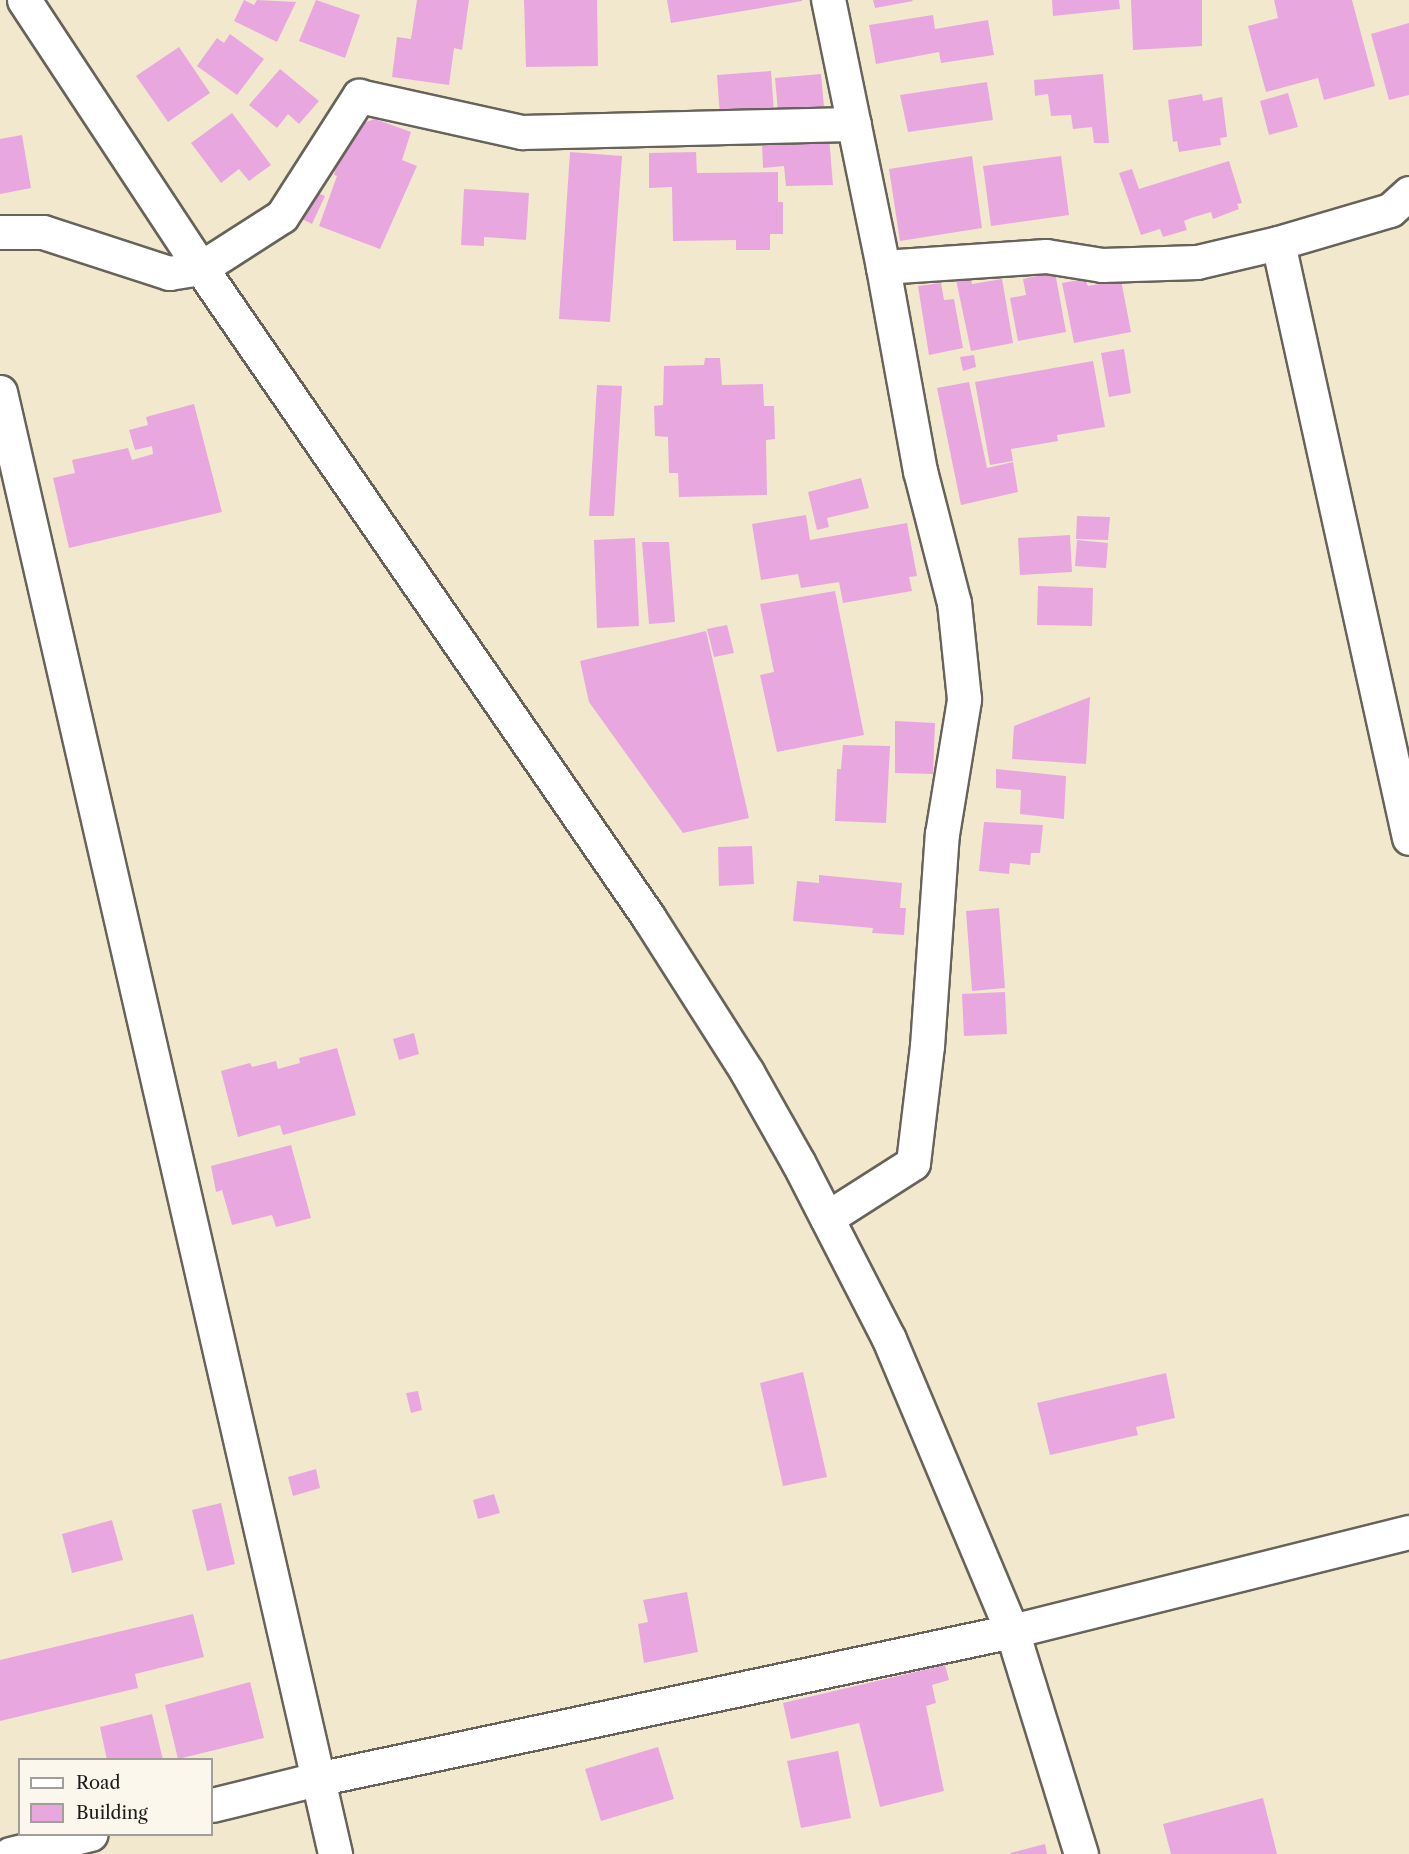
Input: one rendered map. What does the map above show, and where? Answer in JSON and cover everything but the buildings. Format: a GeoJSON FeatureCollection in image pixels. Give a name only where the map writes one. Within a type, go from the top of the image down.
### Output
{"type":"FeatureCollection","features":[{"type":"Feature","properties":{"kind":"street"},"geometry":{"type":"LineString","coordinates":[[24,0],[201,268],[649,918],[747,1072],[798,1162],[889,1339],[1012,1631],[1081,1854]]}},
{"type":"Feature","properties":{"kind":"street"},"geometry":{"type":"LineString","coordinates":[[827,1218],[914,1162],[927,1046],[942,834],[964,699],[954,603],[920,471],[883,267],[828,0]]}},
{"type":"Feature","properties":{"kind":"street"},"geometry":{"type":"LineString","coordinates":[[0,232],[43,232],[169,273],[201,268],[282,216],[359,96],[522,132],[854,124]]}},
{"type":"Feature","properties":{"kind":"street"},"geometry":{"type":"LineString","coordinates":[[883,267],[1046,256],[1102,265],[1197,262],[1278,243],[1390,210],[1409,193]]}},
{"type":"Feature","properties":{"kind":"street"},"geometry":{"type":"LineString","coordinates":[[1278,243],[1409,838]]}},
{"type":"Feature","properties":{"kind":"street"},"geometry":{"type":"LineString","coordinates":[[0,392],[335,1854]]}},
{"type":"Feature","properties":{"kind":"street"},"geometry":{"type":"LineString","coordinates":[[213,1805],[317,1779],[1012,1631],[1409,1532]]}},
{"type":"Feature","properties":{"kind":"street"},"geometry":{"type":"LineString","coordinates":[[10,1854],[83,1836]]}}]}
